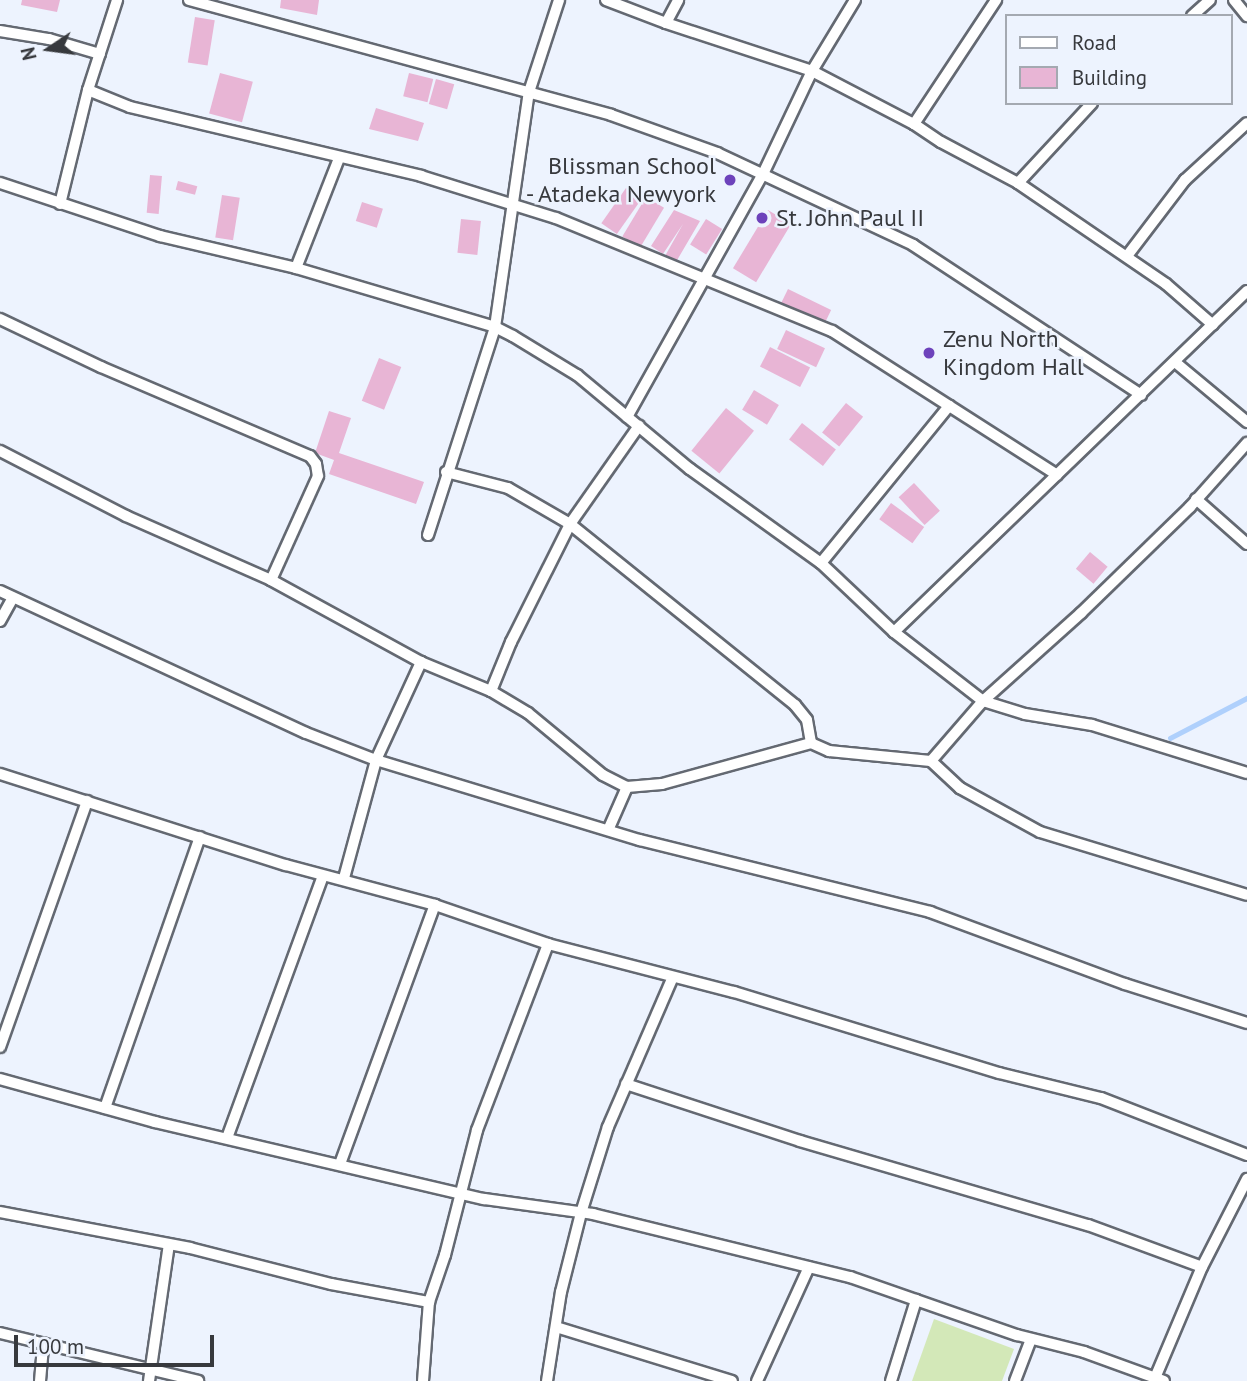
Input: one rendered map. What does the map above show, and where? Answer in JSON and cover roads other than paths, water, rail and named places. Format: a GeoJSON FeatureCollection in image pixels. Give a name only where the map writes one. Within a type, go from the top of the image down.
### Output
{"type":"FeatureCollection","features":[{"type":"Feature","properties":{"kind":"street"},"geometry":{"type":"LineString","coordinates":[[60,204],[88,90],[117,0]]}},
{"type":"Feature","properties":{"kind":"street"},"geometry":{"type":"LineString","coordinates":[[189,0],[653,128],[763,174],[913,245],[1141,395]]}},
{"type":"Feature","properties":{"kind":"street"},"geometry":{"type":"LineString","coordinates":[[428,535],[446,472],[495,327],[515,206],[529,92],[559,0]]}},
{"type":"Feature","properties":{"kind":"street"},"geometry":{"type":"LineString","coordinates":[[606,0],[666,23],[813,71],[914,124],[941,142],[1018,183],[1127,256],[1184,298],[1213,326]]}},
{"type":"Feature","properties":{"kind":"street"},"geometry":{"type":"LineString","coordinates":[[666,23],[678,0]]}},
{"type":"Feature","properties":{"kind":"street"},"geometry":{"type":"LineString","coordinates":[[627,417],[763,174],[813,71],[855,0]]}},
{"type":"Feature","properties":{"kind":"street"},"geometry":{"type":"LineString","coordinates":[[914,124],[996,0]]}},
{"type":"Feature","properties":{"kind":"street"},"geometry":{"type":"LineString","coordinates":[[1194,14],[1210,0]]}},
{"type":"Feature","properties":{"kind":"street"},"geometry":{"type":"LineString","coordinates":[[1234,0],[1247,16]]}},
{"type":"Feature","properties":{"kind":"street"},"geometry":{"type":"LineString","coordinates":[[0,31],[49,39],[100,54]]}},
{"type":"Feature","properties":{"kind":"street"},"geometry":{"type":"LineString","coordinates":[[88,90],[130,107],[249,133],[339,158],[421,176],[542,212],[832,331],[1057,475]]}},
{"type":"Feature","properties":{"kind":"street"},"geometry":{"type":"LineString","coordinates":[[1018,183],[1090,105]]}},
{"type":"Feature","properties":{"kind":"street"},"geometry":{"type":"LineString","coordinates":[[1127,256],[1185,180],[1247,123]]}},
{"type":"Feature","properties":{"kind":"street"},"geometry":{"type":"LineString","coordinates":[[296,268],[339,158]]}},
{"type":"Feature","properties":{"kind":"street"},"geometry":{"type":"LineString","coordinates":[[0,183],[160,236],[296,268],[495,327],[551,358],[690,469],[821,563],[894,632],[984,701],[1025,714],[1092,725],[1247,773]]}},
{"type":"Feature","properties":{"kind":"street"},"geometry":{"type":"LineString","coordinates":[[894,632],[1247,291]]}},
{"type":"Feature","properties":{"kind":"street"},"geometry":{"type":"LineString","coordinates":[[0,319],[101,367],[310,456],[316,464],[318,476],[271,580]]}},
{"type":"Feature","properties":{"kind":"street"},"geometry":{"type":"LineString","coordinates":[[1175,362],[1247,422]]}},
{"type":"Feature","properties":{"kind":"street"},"geometry":{"type":"LineString","coordinates":[[821,563],[949,406]]}},
{"type":"Feature","properties":{"kind":"street"},"geometry":{"type":"LineString","coordinates":[[491,691],[511,642],[570,524],[639,426]]}},
{"type":"Feature","properties":{"kind":"street"},"geometry":{"type":"LineString","coordinates":[[931,761],[984,701],[1081,613],[1196,499],[1247,443]]}},
{"type":"Feature","properties":{"kind":"street"},"geometry":{"type":"LineString","coordinates":[[0,451],[126,516],[271,580],[421,662],[491,691],[528,713],[603,775],[627,787],[662,784],[811,743],[829,751],[931,761],[960,788],[1040,831],[1247,895]]}},
{"type":"Feature","properties":{"kind":"street"},"geometry":{"type":"LineString","coordinates":[[446,472],[508,488],[570,524],[795,705],[807,720],[811,743]]}},
{"type":"Feature","properties":{"kind":"street"},"geometry":{"type":"LineString","coordinates":[[1196,499],[1247,544]]}},
{"type":"Feature","properties":{"kind":"street"},"geometry":{"type":"LineString","coordinates":[[0,590],[306,733],[376,760],[609,828],[640,840],[930,912],[1125,984],[1247,1023]]}},
{"type":"Feature","properties":{"kind":"street"},"geometry":{"type":"LineString","coordinates":[[0,621],[13,598]]}},
{"type":"Feature","properties":{"kind":"street"},"geometry":{"type":"LineString","coordinates":[[344,878],[376,760],[421,662]]}},
{"type":"Feature","properties":{"kind":"street"},"geometry":{"type":"LineString","coordinates":[[0,774],[323,876],[344,878],[435,905],[548,944],[734,992],[999,1073],[1101,1098],[1247,1155]]}},
{"type":"Feature","properties":{"kind":"street"},"geometry":{"type":"LineString","coordinates":[[609,828],[627,787]]}},
{"type":"Feature","properties":{"kind":"street"},"geometry":{"type":"LineString","coordinates":[[0,1047],[88,801]]}},
{"type":"Feature","properties":{"kind":"street"},"geometry":{"type":"LineString","coordinates":[[105,1108],[200,837]]}},
{"type":"Feature","properties":{"kind":"street"},"geometry":{"type":"LineString","coordinates":[[227,1138],[323,876]]}},
{"type":"Feature","properties":{"kind":"street"},"geometry":{"type":"LineString","coordinates":[[340,1164],[435,905]]}},
{"type":"Feature","properties":{"kind":"street"},"geometry":{"type":"LineString","coordinates":[[423,1381],[429,1302],[462,1193],[477,1130],[548,944]]}},
{"type":"Feature","properties":{"kind":"street"},"geometry":{"type":"LineString","coordinates":[[547,1381],[561,1292],[581,1213],[608,1127],[673,978]]}},
{"type":"Feature","properties":{"kind":"street"},"geometry":{"type":"LineString","coordinates":[[0,1079],[105,1108],[484,1199],[581,1213],[809,1267],[1031,1339],[1084,1352],[1142,1377],[1160,1379],[1202,1267],[1247,1179]]}},
{"type":"Feature","properties":{"kind":"street"},"geometry":{"type":"LineString","coordinates":[[626,1084],[800,1141],[1088,1225],[1202,1267]]}},
{"type":"Feature","properties":{"kind":"street"},"geometry":{"type":"LineString","coordinates":[[0,1212],[170,1244],[331,1284],[429,1302]]}},
{"type":"Feature","properties":{"kind":"street"},"geometry":{"type":"LineString","coordinates":[[149,1381],[170,1244]]}},
{"type":"Feature","properties":{"kind":"street"},"geometry":{"type":"LineString","coordinates":[[757,1381],[809,1267]]}},
{"type":"Feature","properties":{"kind":"street"},"geometry":{"type":"LineString","coordinates":[[891,1381],[916,1300]]}},
{"type":"Feature","properties":{"kind":"street"},"geometry":{"type":"LineString","coordinates":[[556,1327],[732,1381]]}},
{"type":"Feature","properties":{"kind":"street"},"geometry":{"type":"LineString","coordinates":[[0,1333],[198,1381]]}},
{"type":"Feature","properties":{"kind":"street"},"geometry":{"type":"LineString","coordinates":[[1015,1381],[1031,1339]]}},
{"type":"Feature","properties":{"kind":"street"},"geometry":{"type":"LineString","coordinates":[[40,1381],[43,1343]]}},
{"type":"Feature","properties":{"kind":"waterway"},"geometry":{"type":"LineString","coordinates":[[1170,738],[1247,698]]}},
{"type":"Feature","properties":{"kind":"place","name":"Blissman School - Atadeka Newyork"},"geometry":{"type":"Point","coordinates":[730,180]}},
{"type":"Feature","properties":{"kind":"place","name":"St. John Paul II"},"geometry":{"type":"Point","coordinates":[762,218]}},
{"type":"Feature","properties":{"kind":"place","name":"Zenu North Kingdom Hall"},"geometry":{"type":"Point","coordinates":[929,353]}}]}
